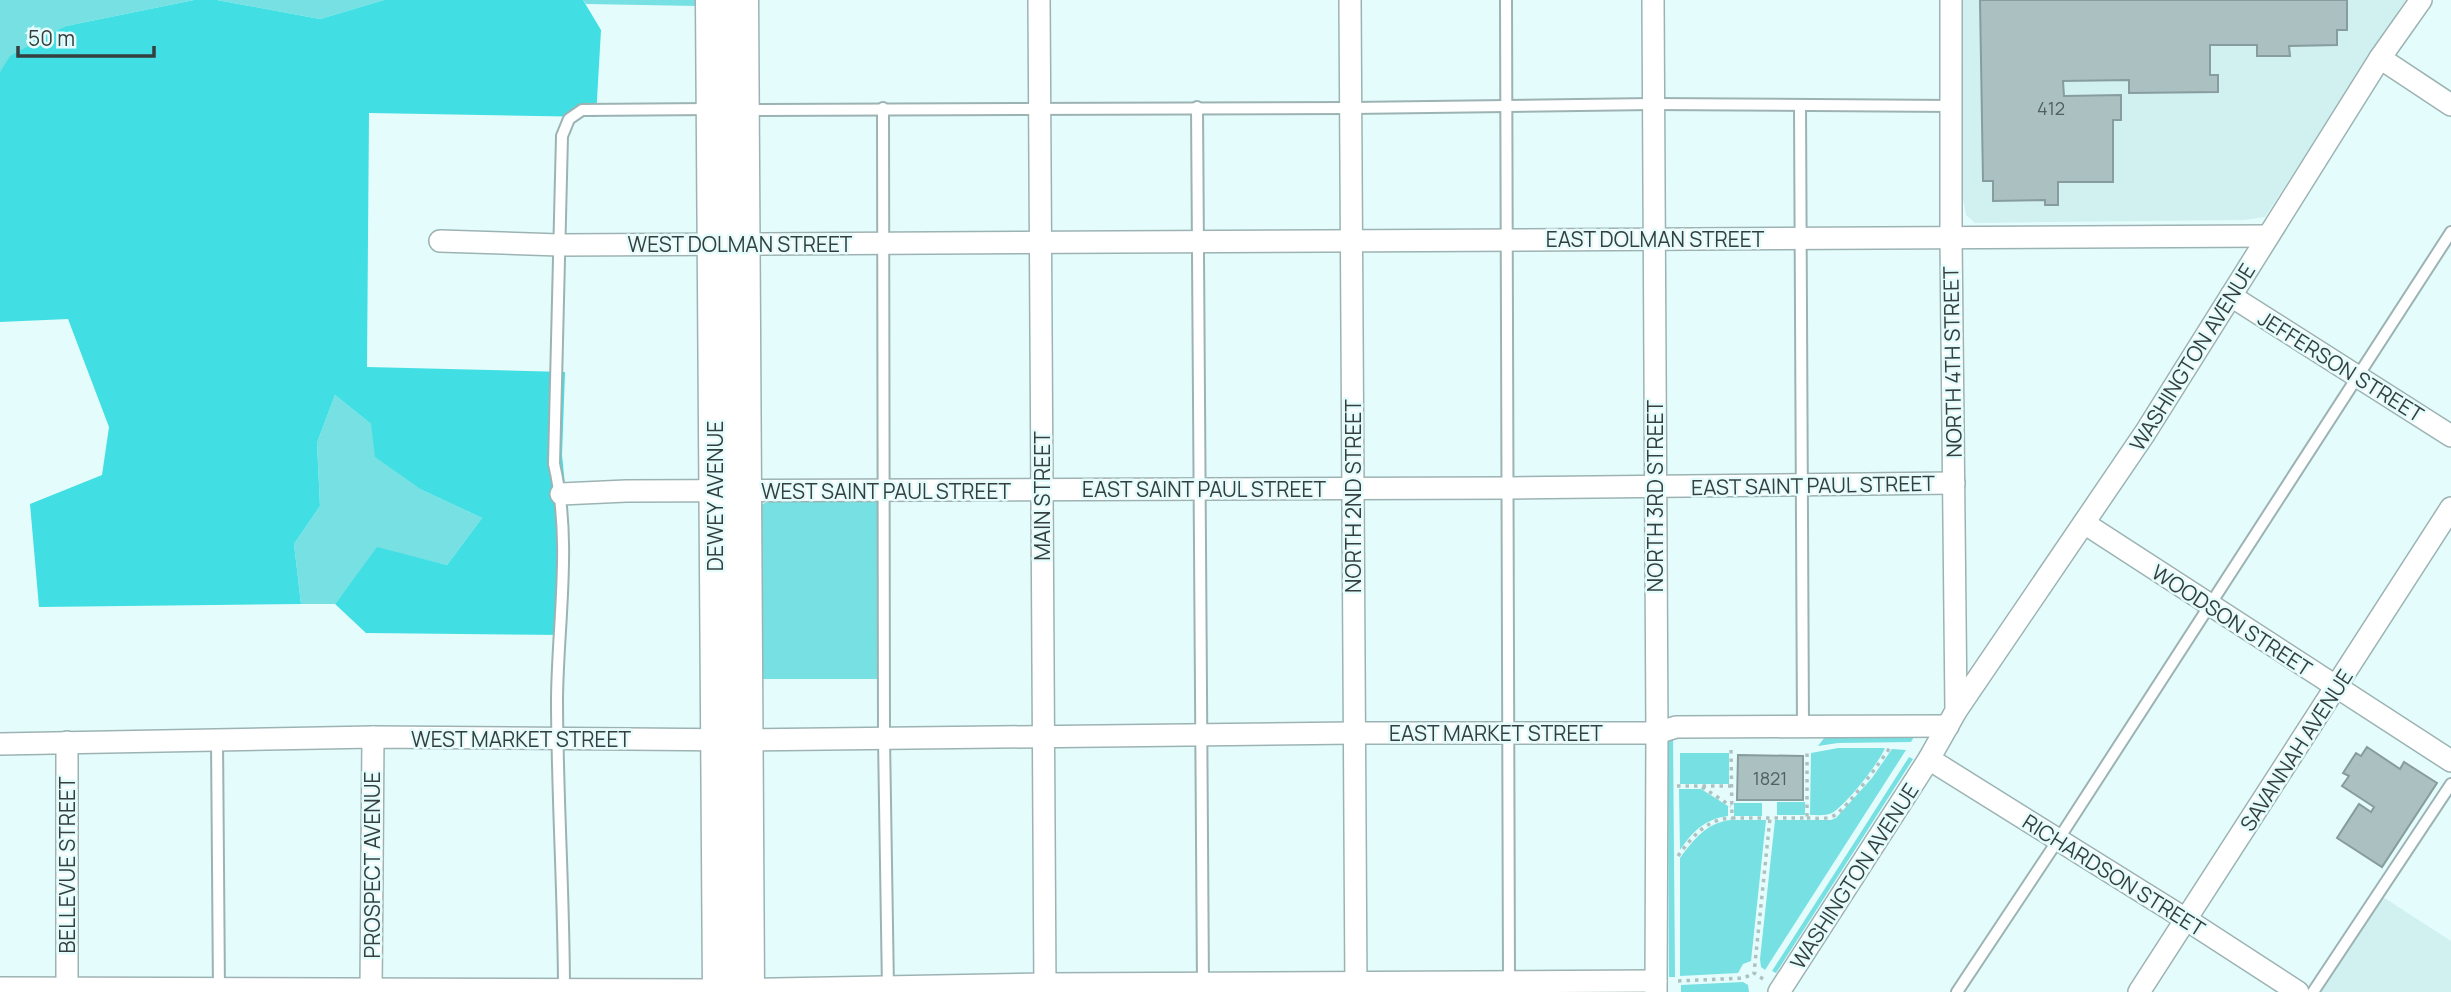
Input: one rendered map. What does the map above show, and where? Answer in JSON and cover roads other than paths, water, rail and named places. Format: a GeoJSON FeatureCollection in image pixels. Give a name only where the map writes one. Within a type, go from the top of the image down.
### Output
{"type":"FeatureCollection","features":[{"type":"Feature","properties":{"kind":"street","name":"DEWEY AVENUE"},"geometry":{"type":"LineString","coordinates":[[712,0],[727,109],[734,991]]}},
{"type":"Feature","properties":{"kind":"street","name":"DEWEY AVENUE"},"geometry":{"type":"LineString","coordinates":[[727,109],[742,0]]}},
{"type":"Feature","properties":{"kind":"street","name":"MAIN STREET"},"geometry":{"type":"LineString","coordinates":[[1039,0],[1045,988]]}},
{"type":"Feature","properties":{"kind":"street","name":"NORTH 2ND STREET"},"geometry":{"type":"LineString","coordinates":[[1350,0],[1356,988]]}},
{"type":"Feature","properties":{"kind":"street","name":"NORTH 3RD STREET"},"geometry":{"type":"LineString","coordinates":[[1653,0],[1656,987]]}},
{"type":"Feature","properties":{"kind":"street","name":"NORTH 4TH STREET"},"geometry":{"type":"LineString","coordinates":[[1951,0],[1954,483],[1952,718]]}},
{"type":"Feature","properties":{"kind":"street","name":"WASHINGTON AVENUE"},"geometry":{"type":"LineString","coordinates":[[1952,718],[2145,433],[2380,58],[2421,0]]}},
{"type":"Feature","properties":{"kind":"street"},"geometry":{"type":"LineString","coordinates":[[2380,58],[2451,105]]}},
{"type":"Feature","properties":{"kind":"street","name":"EAST DOLMAN STREET"},"geometry":{"type":"LineString","coordinates":[[1041,242],[2268,236]]}},
{"type":"Feature","properties":{"kind":"street","name":"WEST DOLMAN STREET"},"geometry":{"type":"LineString","coordinates":[[440,241],[559,245],[1041,242]]}},
{"type":"Feature","properties":{"kind":"street","name":"JEFFERSON STREET"},"geometry":{"type":"LineString","coordinates":[[2231,296],[2451,436]]}},
{"type":"Feature","properties":{"kind":"street","name":"EAST SAINT PAUL STREET"},"geometry":{"type":"LineString","coordinates":[[1042,489],[1954,483]]}},
{"type":"Feature","properties":{"kind":"street","name":"WEST SAINT PAUL STREET"},"geometry":{"type":"LineString","coordinates":[[561,494],[1042,489]]}},
{"type":"Feature","properties":{"kind":"street","name":"SAVANNAH AVENUE"},"geometry":{"type":"LineString","coordinates":[[2139,992],[2451,508]]}},
{"type":"Feature","properties":{"kind":"street","name":"WOODSON STREET"},"geometry":{"type":"LineString","coordinates":[[2084,523],[2451,761]]}},
{"type":"Feature","properties":{"kind":"street"},"geometry":{"type":"LineString","coordinates":[[1929,759],[1952,718]]}},
{"type":"Feature","properties":{"kind":"street","name":"EAST MARKET STREET"},"geometry":{"type":"LineString","coordinates":[[1042,738],[1354,733],[1657,733],[1676,727],[1803,727],[1952,718]]}},
{"type":"Feature","properties":{"kind":"street","name":"WEST MARKET STREET"},"geometry":{"type":"LineString","coordinates":[[0,744],[373,737],[731,740],[1042,738]]}},
{"type":"Feature","properties":{"kind":"street","name":"PROSPECT AVENUE"},"geometry":{"type":"LineString","coordinates":[[371,991],[373,737]]}},
{"type":"Feature","properties":{"kind":"street","name":"BELLEVUE STREET"},"geometry":{"type":"LineString","coordinates":[[67,742],[67,988]]}},
{"type":"Feature","properties":{"kind":"street","name":"WASHINGTON AVENUE"},"geometry":{"type":"LineString","coordinates":[[1775,989],[1929,759]]}},
{"type":"Feature","properties":{"kind":"street","name":"RICHARDSON STREET"},"geometry":{"type":"LineString","coordinates":[[1929,759],[2298,992]]}},
{"type":"Feature","properties":{"kind":"street"},"geometry":{"type":"LineString","coordinates":[[0,988],[734,991],[1656,987]]}},
{"type":"Feature","properties":{"kind":"lane"},"geometry":{"type":"LineString","coordinates":[[1506,0],[1509,987]]}},
{"type":"Feature","properties":{"kind":"lane"},"geometry":{"type":"LineString","coordinates":[[564,990],[557,699],[563,550],[561,494],[554,464],[562,136],[569,119],[582,110],[1352,108],[1653,104],[1952,106]]}},
{"type":"Feature","properties":{"kind":"lane"},"geometry":{"type":"LineString","coordinates":[[1800,105],[1803,727]]}},
{"type":"Feature","properties":{"kind":"lane"},"geometry":{"type":"LineString","coordinates":[[1197,107],[1203,988]]}},
{"type":"Feature","properties":{"kind":"lane"},"geometry":{"type":"LineString","coordinates":[[883,108],[884,739],[888,990]]}},
{"type":"Feature","properties":{"kind":"lane"},"geometry":{"type":"LineString","coordinates":[[1957,992],[2451,232]]}},
{"type":"Feature","properties":{"kind":"lane"},"geometry":{"type":"LineString","coordinates":[[217,739],[219,990]]}},
{"type":"Feature","properties":{"kind":"lane"},"geometry":{"type":"LineString","coordinates":[[2313,992],[2451,783]]}}]}
